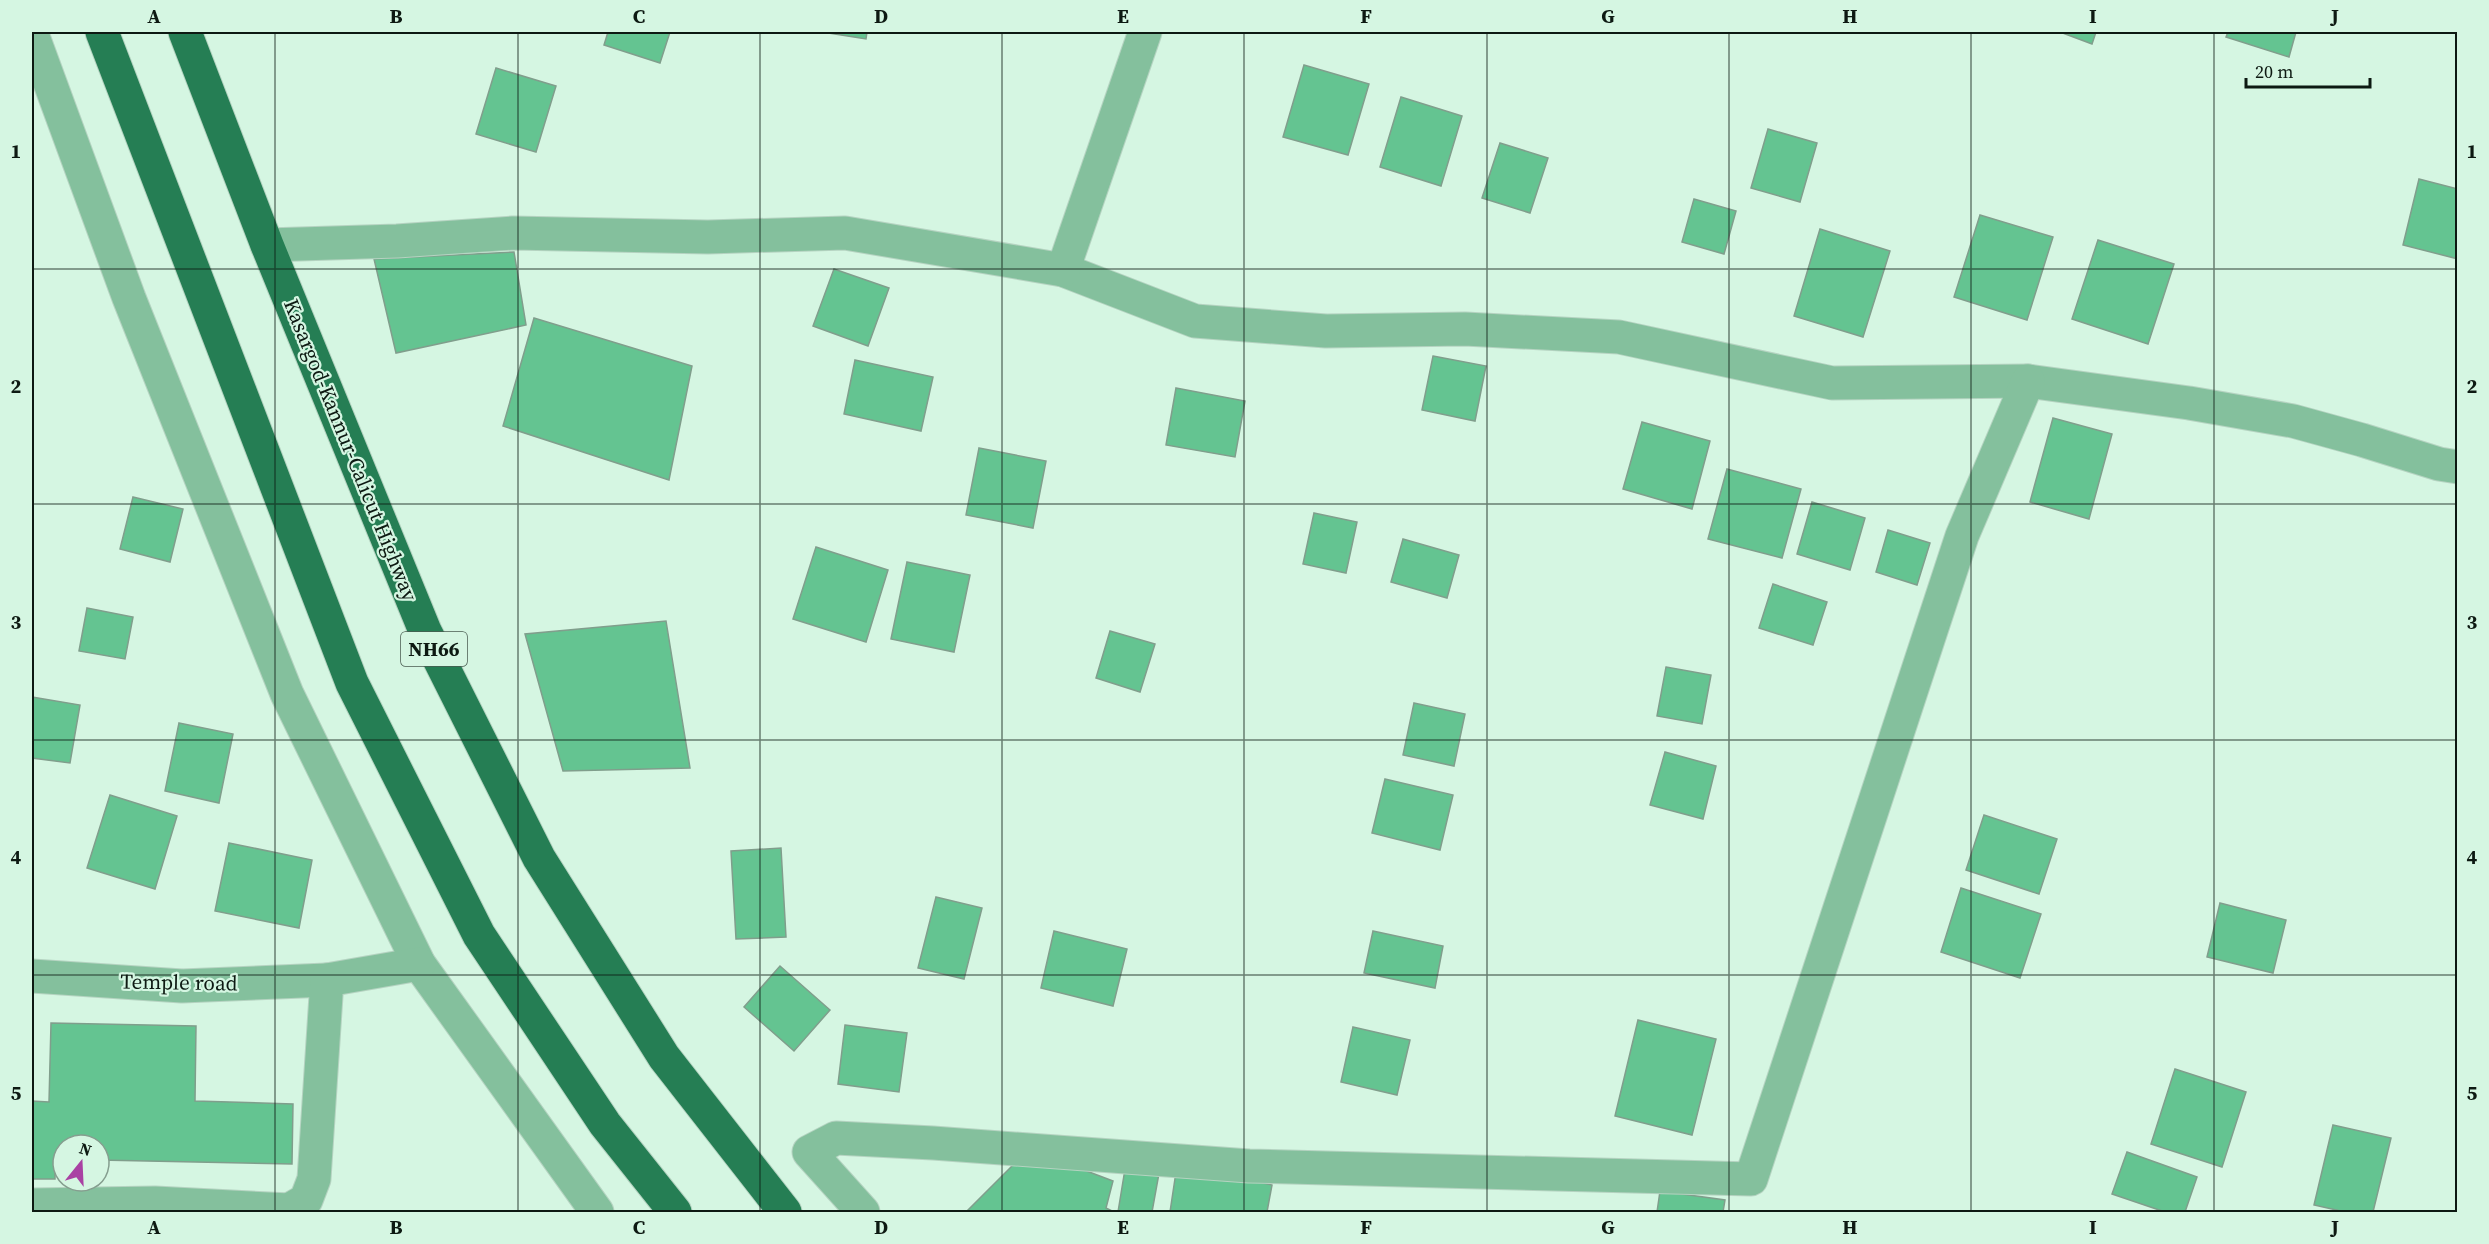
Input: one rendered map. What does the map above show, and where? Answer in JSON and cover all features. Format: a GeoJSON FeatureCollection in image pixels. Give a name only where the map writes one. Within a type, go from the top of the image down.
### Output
{"type":"FeatureCollection","features":[{"type":"Feature","properties":{"kind":"highway"},"geometry":{"type":"LineString","coordinates":[[102,32],[352,683],[479,935],[605,1124],[675,1212]]}},
{"type":"Feature","properties":{"kind":"highway","name":"Kasargod-Kannur-Calicut Highway"},"geometry":{"type":"LineString","coordinates":[[185,32],[267,244],[425,632],[539,858],[664,1057],[785,1212]]}},
{"type":"Feature","properties":{"kind":"street"},"geometry":{"type":"LineString","coordinates":[[1063,270],[1145,32]]}},
{"type":"Feature","properties":{"kind":"street"},"geometry":{"type":"LineString","coordinates":[[32,34],[129,298],[287,694],[419,964],[581,1193],[597,1212]]}},
{"type":"Feature","properties":{"kind":"street"},"geometry":{"type":"LineString","coordinates":[[267,244],[397,241],[513,233],[708,237],[845,233],[1063,270],[1195,321],[1326,331],[1465,329],[1619,337],[1832,383],[2028,381],[2189,403],[2294,422],[2439,464],[2457,467]]}},
{"type":"Feature","properties":{"kind":"street"},"geometry":{"type":"LineString","coordinates":[[863,1212],[809,1152],[836,1138],[1249,1166],[1751,1179],[1962,536],[2028,381]]}},
{"type":"Feature","properties":{"kind":"street","name":"Temple road"},"geometry":{"type":"LineString","coordinates":[[32,976],[182,986],[327,980],[419,964]]}},
{"type":"Feature","properties":{"kind":"street"},"geometry":{"type":"LineString","coordinates":[[32,1205],[156,1203],[289,1210],[306,1200],[314,1179],[327,980]]}},
{"type":"Feature","properties":{"kind":"building"},"geometry":{"type":"Polygon","coordinates":[[[608,32],[670,32],[660,63],[604,45],[608,32]]]}},
{"type":"Feature","properties":{"kind":"building"},"geometry":{"type":"Polygon","coordinates":[[[822,32],[867,32],[866,39],[822,32]]]}},
{"type":"Feature","properties":{"kind":"building"},"geometry":{"type":"Polygon","coordinates":[[[2060,32],[2096,32],[2092,44],[2060,32]]]}},
{"type":"Feature","properties":{"kind":"building"},"geometry":{"type":"Polygon","coordinates":[[[2228,32],[2296,32],[2289,57],[2226,37],[2228,32]]]}},
{"type":"Feature","properties":{"kind":"building"},"geometry":{"type":"Polygon","coordinates":[[[1304,65],[1369,84],[1348,155],[1283,137],[1304,65]]]}},
{"type":"Feature","properties":{"kind":"building"},"geometry":{"type":"Polygon","coordinates":[[[496,68],[556,86],[536,152],[476,134],[496,68]]]}},
{"type":"Feature","properties":{"kind":"building"},"geometry":{"type":"Polygon","coordinates":[[[1401,97],[1462,116],[1441,186],[1380,167],[1401,97]]]}},
{"type":"Feature","properties":{"kind":"building"},"geometry":{"type":"Polygon","coordinates":[[[1768,129],[1817,143],[1800,202],[1751,188],[1768,129]]]}},
{"type":"Feature","properties":{"kind":"building"},"geometry":{"type":"Polygon","coordinates":[[[1500,143],[1548,158],[1530,213],[1482,198],[1500,143]]]}},
{"type":"Feature","properties":{"kind":"building"},"geometry":{"type":"Polygon","coordinates":[[[2419,179],[2458,189],[2458,259],[2403,245],[2419,179]]]}},
{"type":"Feature","properties":{"kind":"building"},"geometry":{"type":"Polygon","coordinates":[[[1694,199],[1736,211],[1724,254],[1682,242],[1694,199]]]}},
{"type":"Feature","properties":{"kind":"building"},"geometry":{"type":"Polygon","coordinates":[[[1980,215],[2053,237],[2027,320],[1954,297],[1980,215]]]}},
{"type":"Feature","properties":{"kind":"building"},"geometry":{"type":"Polygon","coordinates":[[[1820,229],[1890,251],[1863,337],[1794,316],[1820,229]]]}},
{"type":"Feature","properties":{"kind":"building"},"geometry":{"type":"Polygon","coordinates":[[[2098,240],[2174,264],[2148,344],[2072,319],[2098,240]]]}},
{"type":"Feature","properties":{"kind":"building"},"geometry":{"type":"Polygon","coordinates":[[[514,252],[526,325],[396,353],[374,259],[514,252]]]}},
{"type":"Feature","properties":{"kind":"building"},"geometry":{"type":"Polygon","coordinates":[[[834,269],[889,288],[868,346],[813,326],[834,269]]]}},
{"type":"Feature","properties":{"kind":"building"},"geometry":{"type":"Polygon","coordinates":[[[534,318],[692,366],[669,480],[503,426],[534,318]]]}},
{"type":"Feature","properties":{"kind":"building"},"geometry":{"type":"Polygon","coordinates":[[[1433,356],[1486,366],[1475,421],[1422,410],[1433,356]]]}},
{"type":"Feature","properties":{"kind":"building"},"geometry":{"type":"Polygon","coordinates":[[[855,360],[933,377],[921,431],[844,414],[855,360]]]}},
{"type":"Feature","properties":{"kind":"building"},"geometry":{"type":"Polygon","coordinates":[[[1176,388],[1245,401],[1235,457],[1166,445],[1176,388]]]}},
{"type":"Feature","properties":{"kind":"building"},"geometry":{"type":"Polygon","coordinates":[[[2053,418],[2112,434],[2089,519],[2030,502],[2053,418]]]}},
{"type":"Feature","properties":{"kind":"building"},"geometry":{"type":"Polygon","coordinates":[[[1642,422],[1710,441],[1692,509],[1623,489],[1642,422]]]}},
{"type":"Feature","properties":{"kind":"building"},"geometry":{"type":"Polygon","coordinates":[[[979,448],[1046,461],[1033,528],[966,515],[979,448]]]}},
{"type":"Feature","properties":{"kind":"building"},"geometry":{"type":"Polygon","coordinates":[[[1727,469],[1801,489],[1782,558],[1708,539],[1727,469]]]}},
{"type":"Feature","properties":{"kind":"building"},"geometry":{"type":"Polygon","coordinates":[[[133,497],[183,509],[170,562],[120,549],[133,497]]]}},
{"type":"Feature","properties":{"kind":"building"},"geometry":{"type":"Polygon","coordinates":[[[1812,502],[1865,518],[1850,570],[1797,554],[1812,502]]]}},
{"type":"Feature","properties":{"kind":"building"},"geometry":{"type":"Polygon","coordinates":[[[1314,513],[1357,522],[1346,573],[1303,564],[1314,513]]]}},
{"type":"Feature","properties":{"kind":"building"},"geometry":{"type":"Polygon","coordinates":[[[1888,530],[1930,543],[1917,585],[1876,572],[1888,530]]]}},
{"type":"Feature","properties":{"kind":"building"},"geometry":{"type":"Polygon","coordinates":[[[1403,539],[1459,555],[1447,598],[1391,582],[1403,539]]]}},
{"type":"Feature","properties":{"kind":"building"},"geometry":{"type":"Polygon","coordinates":[[[816,547],[888,570],[866,642],[793,619],[816,547]]]}},
{"type":"Feature","properties":{"kind":"building"},"geometry":{"type":"Polygon","coordinates":[[[907,562],[970,575],[954,652],[891,639],[907,562]]]}},
{"type":"Feature","properties":{"kind":"building"},"geometry":{"type":"Polygon","coordinates":[[[1773,584],[1827,602],[1813,645],[1759,628],[1773,584]]]}},
{"type":"Feature","properties":{"kind":"building"},"geometry":{"type":"Polygon","coordinates":[[[87,608],[133,617],[125,659],[79,651],[87,608]]]}},
{"type":"Feature","properties":{"kind":"building"},"geometry":{"type":"Polygon","coordinates":[[[666,621],[690,768],[563,771],[525,634],[666,621]]]}},
{"type":"Feature","properties":{"kind":"building"},"geometry":{"type":"Polygon","coordinates":[[[1110,631],[1155,644],[1140,692],[1096,678],[1110,631]]]}},
{"type":"Feature","properties":{"kind":"building"},"geometry":{"type":"Polygon","coordinates":[[[1666,667],[1711,675],[1702,724],[1657,716],[1666,667]]]}},
{"type":"Feature","properties":{"kind":"building"},"geometry":{"type":"Polygon","coordinates":[[[32,697],[80,705],[70,763],[32,758],[32,697]]]}},
{"type":"Feature","properties":{"kind":"building"},"geometry":{"type":"Polygon","coordinates":[[[1414,703],[1465,714],[1454,766],[1403,755],[1414,703]]]}},
{"type":"Feature","properties":{"kind":"building"},"geometry":{"type":"Polygon","coordinates":[[[179,723],[233,734],[219,803],[165,791],[179,723]]]}},
{"type":"Feature","properties":{"kind":"building"},"geometry":{"type":"Polygon","coordinates":[[[1665,752],[1716,766],[1703,819],[1650,805],[1665,752]]]}},
{"type":"Feature","properties":{"kind":"building"},"geometry":{"type":"Polygon","coordinates":[[[1385,779],[1453,795],[1440,850],[1372,833],[1385,779]]]}},
{"type":"Feature","properties":{"kind":"building"},"geometry":{"type":"Polygon","coordinates":[[[110,795],[177,816],[155,889],[87,868],[110,795]]]}},
{"type":"Feature","properties":{"kind":"building"},"geometry":{"type":"Polygon","coordinates":[[[1984,815],[2057,839],[2039,894],[1966,870],[1984,815]]]}},
{"type":"Feature","properties":{"kind":"building"},"geometry":{"type":"Polygon","coordinates":[[[229,843],[312,860],[299,928],[215,911],[229,843]]]}},
{"type":"Feature","properties":{"kind":"building"},"geometry":{"type":"Polygon","coordinates":[[[781,848],[786,937],[736,939],[731,851],[781,848]]]}},
{"type":"Feature","properties":{"kind":"building"},"geometry":{"type":"Polygon","coordinates":[[[1961,888],[2041,914],[2020,978],[1941,952],[1961,888]]]}},
{"type":"Feature","properties":{"kind":"building"},"geometry":{"type":"Polygon","coordinates":[[[936,897],[982,908],[964,979],[918,968],[936,897]]]}},
{"type":"Feature","properties":{"kind":"building"},"geometry":{"type":"Polygon","coordinates":[[[2220,903],[2286,920],[2273,973],[2207,957],[2220,903]]]}},
{"type":"Feature","properties":{"kind":"building"},"geometry":{"type":"Polygon","coordinates":[[[1054,931],[1127,949],[1113,1006],[1041,988],[1054,931]]]}},
{"type":"Feature","properties":{"kind":"building"},"geometry":{"type":"Polygon","coordinates":[[[1373,931],[1443,946],[1435,988],[1364,973],[1373,931]]]}},
{"type":"Feature","properties":{"kind":"building"},"geometry":{"type":"Polygon","coordinates":[[[780,966],[830,1010],[794,1051],[744,1007],[780,966]]]}},
{"type":"Feature","properties":{"kind":"building"},"geometry":{"type":"Polygon","coordinates":[[[1638,1020],[1716,1039],[1692,1135],[1615,1116],[1638,1020]]]}},
{"type":"Feature","properties":{"kind":"building"},"geometry":{"type":"Polygon","coordinates":[[[51,1023],[196,1026],[195,1101],[293,1104],[292,1164],[111,1160],[111,1133],[51,1133],[51,1179],[32,1179],[32,1101],[49,1102],[51,1023]]]}},
{"type":"Feature","properties":{"kind":"building"},"geometry":{"type":"Polygon","coordinates":[[[845,1025],[907,1033],[899,1092],[838,1084],[845,1025]]]}},
{"type":"Feature","properties":{"kind":"building"},"geometry":{"type":"Polygon","coordinates":[[[1353,1027],[1410,1040],[1397,1095],[1341,1082],[1353,1027]]]}},
{"type":"Feature","properties":{"kind":"building"},"geometry":{"type":"Polygon","coordinates":[[[2175,1069],[2246,1092],[2222,1167],[2151,1144],[2175,1069]]]}},
{"type":"Feature","properties":{"kind":"building"},"geometry":{"type":"Polygon","coordinates":[[[2333,1125],[2391,1138],[2373,1212],[2345,1212],[2314,1205],[2333,1125]]]}},
{"type":"Feature","properties":{"kind":"building"},"geometry":{"type":"Polygon","coordinates":[[[2127,1152],[2197,1177],[2185,1212],[2165,1212],[2112,1194],[2127,1152]]]}},
{"type":"Feature","properties":{"kind":"building"},"geometry":{"type":"Polygon","coordinates":[[[1019,1159],[1084,1170],[1113,1181],[1106,1208],[1114,1212],[966,1212],[1019,1159]]]}},
{"type":"Feature","properties":{"kind":"building"},"geometry":{"type":"Polygon","coordinates":[[[1126,1163],[1160,1168],[1152,1212],[1118,1212],[1126,1163]]]}},
{"type":"Feature","properties":{"kind":"building"},"geometry":{"type":"Polygon","coordinates":[[[1176,1172],[1217,1172],[1272,1185],[1267,1212],[1170,1212],[1176,1172]]]}},
{"type":"Feature","properties":{"kind":"building"},"geometry":{"type":"Polygon","coordinates":[[[1660,1191],[1725,1200],[1723,1212],[1657,1212],[1660,1191]]]}}]}
